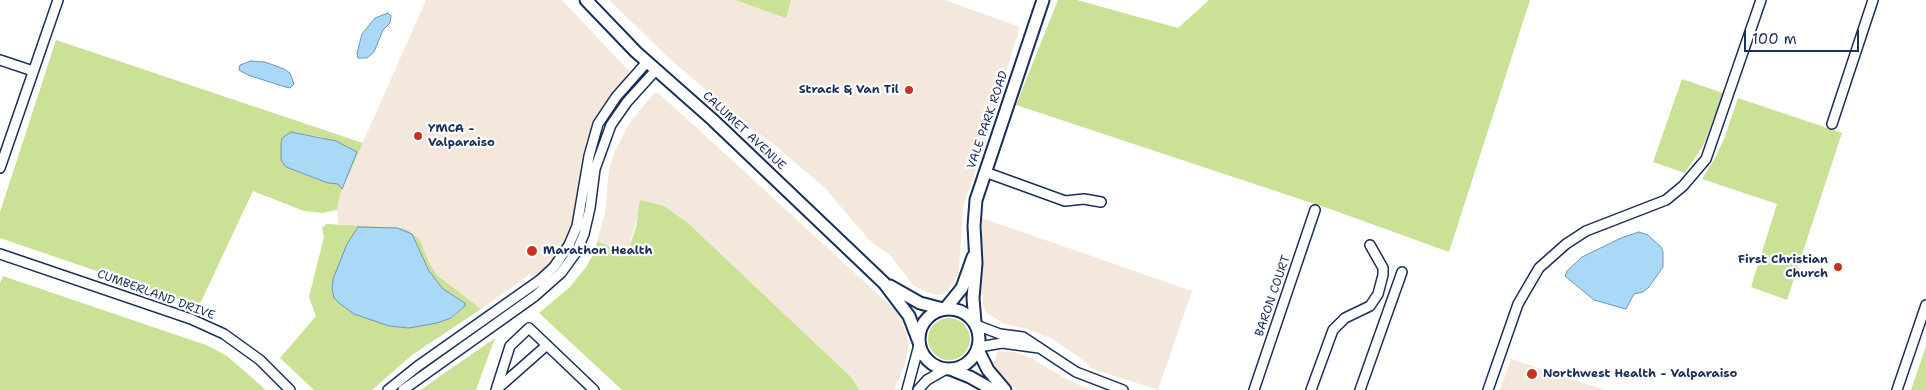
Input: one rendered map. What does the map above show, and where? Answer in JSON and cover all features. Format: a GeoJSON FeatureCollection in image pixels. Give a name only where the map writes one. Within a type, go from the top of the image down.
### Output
{"type":"FeatureCollection","features":[{"type":"Feature","properties":{"kind":"main road","name":"CALUMET AVENUE"},"geometry":{"type":"LineString","coordinates":[[586,0],[651,66],[734,140],[884,283],[909,316],[919,344]]}},
{"type":"Feature","properties":{"kind":"main road","name":"VALE PARK ROAD"},"geometry":{"type":"LineString","coordinates":[[976,323],[973,298],[975,212],[985,172],[1043,0]]}},
{"type":"Feature","properties":{"kind":"main road","name":"VALE PARK ROAD"},"geometry":{"type":"LineString","coordinates":[[944,309],[962,288],[975,251]]}},
{"type":"Feature","properties":{"kind":"main road","name":"CALUMET AVENUE"},"geometry":{"type":"LineString","coordinates":[[884,283],[920,303],[944,309]]}},
{"type":"Feature","properties":{"kind":"main road"},"geometry":{"type":"LineString","coordinates":[[993,390],[970,377],[928,361],[919,344],[920,332],[926,320],[944,309],[962,312],[976,323],[979,335],[978,349],[988,370],[1005,390]]}},
{"type":"Feature","properties":{"kind":"main road"},"geometry":{"type":"LineString","coordinates":[[948,369],[968,362],[978,349]]}},
{"type":"Feature","properties":{"kind":"street"},"geometry":{"type":"LineString","coordinates":[[0,168],[58,0]]}},
{"type":"Feature","properties":{"kind":"street"},"geometry":{"type":"LineString","coordinates":[[1488,390],[1518,304],[1539,268],[1566,244],[1586,231],[1666,200],[1683,186],[1706,159],[1761,0]]}},
{"type":"Feature","properties":{"kind":"street"},"geometry":{"type":"LineString","coordinates":[[1832,124],[1873,0]]}},
{"type":"Feature","properties":{"kind":"street"},"geometry":{"type":"LineString","coordinates":[[0,60],[33,71]]}},
{"type":"Feature","properties":{"kind":"street"},"geometry":{"type":"LineString","coordinates":[[388,390],[418,366],[540,280],[554,267],[569,245],[577,226],[588,156],[598,124],[616,97],[651,66]]}},
{"type":"Feature","properties":{"kind":"street"},"geometry":{"type":"LineString","coordinates":[[403,390],[535,296],[561,273],[574,255],[584,234],[590,208],[595,169],[611,125],[651,66]]}},
{"type":"Feature","properties":{"kind":"street"},"geometry":{"type":"LineString","coordinates":[[985,172],[1065,201],[1084,199],[1101,202]]}},
{"type":"Feature","properties":{"kind":"street","name":"BARON COURT"},"geometry":{"type":"LineString","coordinates":[[1254,390],[1315,210]]}},
{"type":"Feature","properties":{"kind":"street"},"geometry":{"type":"LineString","coordinates":[[1311,390],[1333,330],[1338,322],[1370,306],[1378,294],[1383,268],[1370,245]]}},
{"type":"Feature","properties":{"kind":"street","name":"CUMBERLAND DRIVE"},"geometry":{"type":"LineString","coordinates":[[0,254],[191,319],[224,334],[260,360],[289,389]]}},
{"type":"Feature","properties":{"kind":"street"},"geometry":{"type":"LineString","coordinates":[[0,257],[12,258]]}},
{"type":"Feature","properties":{"kind":"street"},"geometry":{"type":"LineString","coordinates":[[1360,390],[1402,272]]}},
{"type":"Feature","properties":{"kind":"street"},"geometry":{"type":"LineString","coordinates":[[1897,390],[1926,305]]}},
{"type":"Feature","properties":{"kind":"street"},"geometry":{"type":"LineString","coordinates":[[976,323],[1000,334],[1024,337],[1083,376],[1123,390]]}},
{"type":"Feature","properties":{"kind":"street"},"geometry":{"type":"LineString","coordinates":[[496,390],[510,346],[529,328],[594,390]]}},
{"type":"Feature","properties":{"kind":"street"},"geometry":{"type":"LineString","coordinates":[[978,349],[1002,343],[1039,348]]}},
{"type":"Feature","properties":{"kind":"street"},"geometry":{"type":"LineString","coordinates":[[907,390],[919,344]]}},
{"type":"Feature","properties":{"kind":"street"},"geometry":{"type":"LineString","coordinates":[[496,390],[547,345]]}},
{"type":"Feature","properties":{"kind":"street"},"geometry":{"type":"LineString","coordinates":[[918,390],[927,380],[948,369]]}},
{"type":"Feature","properties":{"kind":"shaded area"},"geometry":{"type":"Polygon","coordinates":[[[426,0],[562,0],[629,71],[627,78],[605,104],[589,133],[581,161],[577,215],[567,241],[555,261],[542,275],[536,277],[529,275],[481,309],[437,275],[429,262],[420,240],[338,224],[337,210],[340,194],[426,0]]]}},
{"type":"Feature","properties":{"kind":"shaded area"},"geometry":{"type":"Polygon","coordinates":[[[609,0],[735,0],[785,17],[791,0],[945,0],[1020,27],[998,97],[999,103],[963,207],[959,271],[952,286],[943,294],[938,295],[926,292],[913,285],[890,255],[871,242],[825,188],[771,142],[746,125],[669,58],[609,0]]]}},
{"type":"Feature","properties":{"kind":"shaded area"},"geometry":{"type":"Polygon","coordinates":[[[654,93],[658,93],[697,128],[895,310],[902,321],[909,343],[906,362],[894,390],[859,390],[852,378],[688,223],[664,206],[638,214],[627,254],[597,241],[605,213],[609,169],[614,153],[628,125],[654,93]]]}},
{"type":"Feature","properties":{"kind":"shaded area"},"geometry":{"type":"Polygon","coordinates":[[[982,218],[1192,291],[1158,390],[1090,368],[1086,362],[1052,339],[1028,329],[1004,324],[987,313],[983,306],[983,295],[978,295],[982,258],[982,218]]]}},
{"type":"Feature","properties":{"kind":"shaded area"},"geometry":{"type":"Polygon","coordinates":[[[998,351],[1014,352],[1031,358],[1068,380],[1091,390],[1017,390],[992,367],[991,364],[994,362],[998,351]]]}},
{"type":"Feature","properties":{"kind":"shaded area","name":"Northwest Health - Valparaiso"},"geometry":{"type":"Polygon","coordinates":[[[1511,359],[1605,390],[1500,390],[1511,359]]]}},
{"type":"Feature","properties":{"kind":"green space"},"geometry":{"type":"Polygon","coordinates":[[[735,0],[791,0],[786,18],[735,0]]]}},
{"type":"Feature","properties":{"kind":"green space"},"geometry":{"type":"Polygon","coordinates":[[[1058,0],[1077,0],[1178,28],[1209,0],[1530,0],[1449,252],[1330,209],[1016,105],[1058,0]]]}},
{"type":"Feature","properties":{"kind":"green space"},"geometry":{"type":"Polygon","coordinates":[[[56,40],[363,143],[340,194],[337,210],[323,213],[304,211],[253,191],[199,306],[0,238],[0,212],[56,40]],[[291,132],[282,138],[281,144],[286,167],[328,183],[338,184],[342,188],[357,152],[321,137],[291,132]]]}},
{"type":"Feature","properties":{"kind":"green space"},"geometry":{"type":"Polygon","coordinates":[[[1682,79],[1723,93],[1704,144],[1685,173],[1653,162],[1682,79]]]}},
{"type":"Feature","properties":{"kind":"green space"},"geometry":{"type":"Polygon","coordinates":[[[1738,98],[1842,133],[1787,300],[1751,287],[1777,204],[1702,179],[1724,139],[1738,98]]]}},
{"type":"Feature","properties":{"kind":"green space"},"geometry":{"type":"Polygon","coordinates":[[[640,200],[664,206],[688,223],[852,378],[859,390],[622,390],[539,313],[570,287],[586,267],[595,251],[597,241],[627,254],[636,227],[640,200]]]}},
{"type":"Feature","properties":{"kind":"green space"},"geometry":{"type":"Polygon","coordinates":[[[326,224],[402,228],[409,231],[420,240],[429,262],[437,275],[481,309],[412,355],[372,390],[314,390],[280,358],[316,316],[309,297],[324,237],[322,228],[326,224]],[[358,227],[347,244],[339,303],[354,314],[389,326],[409,328],[452,318],[465,306],[465,303],[443,289],[429,271],[412,234],[358,227]]]}},
{"type":"Feature","properties":{"kind":"green space"},"geometry":{"type":"Polygon","coordinates":[[[3,276],[206,345],[227,356],[266,390],[0,390],[0,283],[3,276]]]}},
{"type":"Feature","properties":{"kind":"green space"},"geometry":{"type":"Polygon","coordinates":[[[949,318],[964,324],[970,339],[964,354],[949,360],[934,354],[928,339],[934,324],[949,318]]]}},
{"type":"Feature","properties":{"kind":"green space"},"geometry":{"type":"Polygon","coordinates":[[[495,338],[476,390],[421,390],[433,381],[495,338]]]}},
{"type":"Feature","properties":{"kind":"green space"},"geometry":{"type":"Polygon","coordinates":[[[1926,346],[1926,390],[1911,390],[1926,346]]]}},
{"type":"Feature","properties":{"kind":"water"},"geometry":{"type":"Polygon","coordinates":[[[388,13],[391,16],[390,23],[383,30],[374,52],[367,58],[358,58],[357,53],[362,34],[375,18],[388,13]]]}},
{"type":"Feature","properties":{"kind":"water"},"geometry":{"type":"Polygon","coordinates":[[[251,61],[265,62],[284,69],[290,73],[294,84],[290,88],[282,86],[248,75],[239,70],[240,65],[251,61]]]}},
{"type":"Feature","properties":{"kind":"water"},"geometry":{"type":"Polygon","coordinates":[[[291,132],[336,141],[357,152],[342,189],[338,184],[328,183],[286,167],[281,160],[281,144],[282,138],[291,132]]]}},
{"type":"Feature","properties":{"kind":"water"},"geometry":{"type":"Polygon","coordinates":[[[358,227],[397,228],[412,234],[429,271],[443,289],[465,303],[465,306],[451,318],[437,323],[409,328],[389,326],[354,314],[339,303],[334,298],[332,289],[333,279],[347,244],[358,227]]]}},
{"type":"Feature","properties":{"kind":"water"},"geometry":{"type":"Polygon","coordinates":[[[1639,232],[1648,235],[1661,247],[1663,267],[1649,287],[1643,292],[1634,294],[1626,309],[1594,300],[1565,276],[1567,271],[1582,257],[1621,238],[1639,232]]]}},
{"type":"Feature","properties":{"kind":"place","name":"Strack & Van Til"},"geometry":{"type":"Point","coordinates":[909,90]}},
{"type":"Feature","properties":{"kind":"place","name":"YMCA - Valparaiso"},"geometry":{"type":"Point","coordinates":[418,136]}},
{"type":"Feature","properties":{"kind":"place","name":"Marathon Health"},"geometry":{"type":"Point","coordinates":[532,251]}},
{"type":"Feature","properties":{"kind":"place","name":"First Christian Church"},"geometry":{"type":"Point","coordinates":[1838,267]}},
{"type":"Feature","properties":{"kind":"place","name":"Northwest Health - Valparaiso"},"geometry":{"type":"Point","coordinates":[1532,374]}}]}
